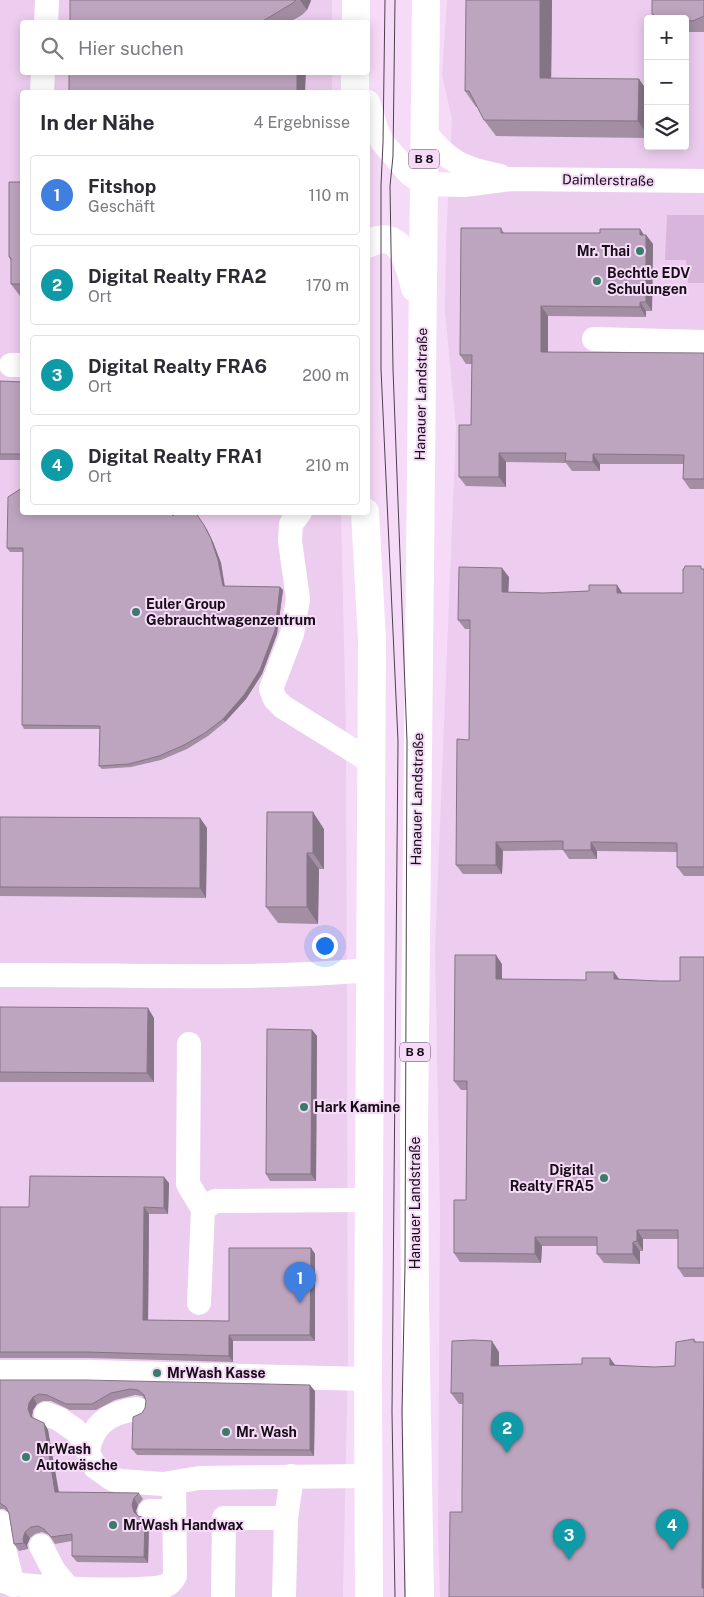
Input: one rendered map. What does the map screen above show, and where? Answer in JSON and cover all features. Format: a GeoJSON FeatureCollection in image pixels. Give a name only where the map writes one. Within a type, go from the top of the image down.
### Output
{"type":"FeatureCollection","features":[{"type":"Feature","properties":{"kind":"main road"},"geometry":{"type":"LineString","coordinates":[[356,0],[356,20]]}},
{"type":"Feature","properties":{"kind":"main road","name":"Hanauer Landstraße"},"geometry":{"type":"LineString","coordinates":[[420,1597],[414,1119],[426,0]]}},
{"type":"Feature","properties":{"kind":"main road"},"geometry":{"type":"LineString","coordinates":[[355,75],[355,90]]}},
{"type":"Feature","properties":{"kind":"main road"},"geometry":{"type":"LineString","coordinates":[[370,243],[386,239],[391,240],[401,248],[410,267],[422,319]]}},
{"type":"Feature","properties":{"kind":"main road"},"geometry":{"type":"LineString","coordinates":[[365,515],[372,640],[369,970],[369,1597]]}},
{"type":"Feature","properties":{"kind":"street"},"geometry":{"type":"LineString","coordinates":[[46,20],[47,0]]}},
{"type":"Feature","properties":{"kind":"street"},"geometry":{"type":"LineString","coordinates":[[42,90],[43,75]]}},
{"type":"Feature","properties":{"kind":"street"},"geometry":{"type":"LineString","coordinates":[[360,75],[364,90]]}},
{"type":"Feature","properties":{"kind":"street"},"geometry":{"type":"LineString","coordinates":[[370,108],[377,131],[384,142],[409,173],[424,184]]}},
{"type":"Feature","properties":{"kind":"street","name":"Daimlerstraße"},"geometry":{"type":"LineString","coordinates":[[424,131],[438,150],[465,167],[511,179]]}},
{"type":"Feature","properties":{"kind":"street","name":"Daimlerstraße"},"geometry":{"type":"LineString","coordinates":[[424,184],[464,185],[511,179],[704,181]]}},
{"type":"Feature","properties":{"kind":"street"},"geometry":{"type":"LineString","coordinates":[[594,339],[704,342]]}},
{"type":"Feature","properties":{"kind":"street"},"geometry":{"type":"LineString","coordinates":[[298,515],[292,524],[290,541],[298,599],[294,625],[271,689],[275,700],[283,707],[370,761]]}},
{"type":"Feature","properties":{"kind":"street"},"geometry":{"type":"LineString","coordinates":[[0,975],[262,976],[369,970]]}},
{"type":"Feature","properties":{"kind":"street"},"geometry":{"type":"LineString","coordinates":[[189,1044],[188,1184],[203,1209],[199,1303]]}},
{"type":"Feature","properties":{"kind":"street"},"geometry":{"type":"LineString","coordinates":[[203,1209],[215,1201],[369,1200]]}},
{"type":"Feature","properties":{"kind":"street"},"geometry":{"type":"LineString","coordinates":[[0,1372],[90,1372],[368,1379]]}},
{"type":"Feature","properties":{"kind":"street"},"geometry":{"type":"LineString","coordinates":[[88,1450],[94,1433],[106,1419],[122,1411],[137,1409]]}},
{"type":"Feature","properties":{"kind":"street"},"geometry":{"type":"LineString","coordinates":[[46,1414],[59,1419],[75,1430],[88,1450],[95,1467],[112,1479],[120,1482],[163,1484],[199,1478],[368,1476]]}},
{"type":"Feature","properties":{"kind":"street"},"geometry":{"type":"LineString","coordinates":[[284,1597],[286,1518],[291,1476]]}},
{"type":"Feature","properties":{"kind":"street"},"geometry":{"type":"LineString","coordinates":[[0,1522],[7,1582],[68,1588],[160,1593],[175,1576],[174,1483]]}},
{"type":"Feature","properties":{"kind":"street"},"geometry":{"type":"LineString","coordinates":[[150,1511],[174,1511]]}},
{"type":"Feature","properties":{"kind":"street"},"geometry":{"type":"LineString","coordinates":[[222,1597],[224,1518],[286,1518]]}},
{"type":"Feature","properties":{"kind":"street"},"geometry":{"type":"LineString","coordinates":[[41,1546],[52,1567],[68,1588]]}},
{"type":"Feature","properties":{"kind":"shaded area"},"geometry":{"type":"Polygon","coordinates":[[[0,0],[332,0],[332,20],[20,20],[20,75],[332,75],[332,90],[20,90],[20,515],[341,515],[346,729],[348,1357],[343,1597],[0,1597],[0,0]]]}},
{"type":"Feature","properties":{"kind":"shaded area"},"geometry":{"type":"Polygon","coordinates":[[[447,0],[704,0],[704,1597],[440,1597],[438,1533],[440,1212],[435,947],[456,427],[445,311],[446,240],[452,119],[442,75],[447,0]]]}},
{"type":"Feature","properties":{"kind":"shaded area"},"geometry":{"type":"Polygon","coordinates":[[[667,215],[704,215],[704,283],[688,283],[686,260],[665,260],[667,215]]]}},
{"type":"Feature","properties":{"kind":"building"},"geometry":{"type":"Polygon","coordinates":[[[70,0],[296,0],[264,20],[70,20],[70,0]]]}},
{"type":"Feature","properties":{"kind":"building"},"geometry":{"type":"Polygon","coordinates":[[[466,0],[540,0],[540,78],[639,79],[638,121],[484,120],[469,91],[465,91],[466,0]]]}},
{"type":"Feature","properties":{"kind":"building"},"geometry":{"type":"Polygon","coordinates":[[[652,0],[704,0],[704,16],[693,21],[689,20],[689,15],[652,14],[652,0]]]}},
{"type":"Feature","properties":{"kind":"building"},"geometry":{"type":"Polygon","coordinates":[[[69,75],[297,75],[297,90],[69,90],[69,75]]]}},
{"type":"Feature","properties":{"kind":"building"},"geometry":{"type":"Polygon","coordinates":[[[9,182],[20,182],[20,284],[11,284],[11,258],[9,257],[9,182]]]}},
{"type":"Feature","properties":{"kind":"building"},"geometry":{"type":"Polygon","coordinates":[[[461,228],[501,228],[501,233],[600,233],[600,229],[640,229],[640,235],[646,235],[646,302],[640,302],[640,307],[541,306],[541,352],[704,353],[704,479],[683,479],[684,455],[593,454],[593,462],[565,461],[566,453],[499,453],[499,477],[459,477],[459,425],[471,425],[472,355],[460,355],[461,228]]]}},
{"type":"Feature","properties":{"kind":"building"},"geometry":{"type":"Polygon","coordinates":[[[0,381],[20,382],[20,454],[0,454],[0,381]]]}},
{"type":"Feature","properties":{"kind":"building"},"geometry":{"type":"Polygon","coordinates":[[[20,489],[20,515],[197,515],[211,539],[218,560],[223,586],[280,587],[275,630],[260,670],[244,695],[223,719],[205,733],[159,756],[129,764],[99,766],[100,726],[22,725],[23,548],[7,548],[8,497],[20,489]]]}},
{"type":"Feature","properties":{"kind":"building"},"geometry":{"type":"Polygon","coordinates":[[[685,566],[701,566],[701,569],[704,569],[704,867],[677,867],[677,843],[591,842],[591,850],[563,850],[563,841],[496,842],[496,865],[456,865],[457,739],[469,740],[470,620],[458,620],[459,567],[502,568],[502,592],[589,591],[589,585],[617,585],[617,593],[683,593],[683,569],[685,566]]]}},
{"type":"Feature","properties":{"kind":"building"},"geometry":{"type":"Polygon","coordinates":[[[267,812],[313,812],[313,853],[307,853],[307,907],[266,907],[267,812]]]}},
{"type":"Feature","properties":{"kind":"building"},"geometry":{"type":"Polygon","coordinates":[[[0,817],[200,818],[200,888],[0,887],[0,817]]]}},
{"type":"Feature","properties":{"kind":"building"},"geometry":{"type":"Polygon","coordinates":[[[455,955],[496,955],[496,979],[586,980],[586,972],[614,972],[614,979],[659,981],[680,981],[680,957],[704,957],[704,1268],[678,1268],[678,1230],[637,1230],[637,1241],[633,1242],[633,1254],[597,1254],[597,1237],[535,1237],[535,1254],[454,1253],[454,1200],[466,1200],[467,1107],[467,1081],[454,1081],[455,955]]]}},
{"type":"Feature","properties":{"kind":"building"},"geometry":{"type":"Polygon","coordinates":[[[0,1007],[148,1008],[147,1073],[0,1072],[0,1007]]]}},
{"type":"Feature","properties":{"kind":"building"},"geometry":{"type":"Polygon","coordinates":[[[267,1029],[312,1030],[311,1174],[266,1174],[267,1029]]]}},
{"type":"Feature","properties":{"kind":"building"},"geometry":{"type":"Polygon","coordinates":[[[30,1176],[164,1177],[164,1208],[144,1207],[143,1320],[229,1321],[229,1248],[311,1248],[310,1335],[229,1335],[229,1356],[86,1352],[0,1352],[0,1207],[29,1207],[30,1176]]]}},
{"type":"Feature","properties":{"kind":"building"},"geometry":{"type":"Polygon","coordinates":[[[694,1339],[694,1342],[704,1342],[702,1588],[704,1588],[704,1597],[449,1597],[450,1512],[462,1512],[463,1393],[451,1393],[452,1341],[492,1341],[491,1366],[582,1364],[582,1358],[610,1358],[610,1365],[654,1367],[675,1366],[676,1342],[694,1339]]]}},
{"type":"Feature","properties":{"kind":"building"},"geometry":{"type":"Polygon","coordinates":[[[0,1380],[310,1385],[310,1450],[132,1449],[133,1417],[142,1413],[146,1401],[144,1395],[138,1390],[130,1389],[111,1393],[92,1404],[66,1404],[47,1395],[39,1394],[33,1397],[28,1409],[31,1417],[44,1423],[55,1492],[139,1493],[134,1498],[132,1505],[134,1512],[138,1516],[145,1518],[144,1557],[72,1556],[72,1534],[51,1537],[44,1529],[38,1526],[31,1527],[25,1532],[24,1543],[14,1544],[9,1513],[6,1507],[0,1503],[0,1380]]]}},
{"type":"Feature","properties":{"kind":"tram line"},"geometry":{"type":"LineString","coordinates":[[385,0],[381,185],[381,369],[398,741],[392,1412],[395,1597]]}},
{"type":"Feature","properties":{"kind":"tram line"},"geometry":{"type":"LineString","coordinates":[[395,0],[393,156],[390,186],[393,369],[407,741],[405,1265],[402,1412],[405,1597]]}},
{"type":"Feature","properties":{"kind":"place","name":"Mr. Thai"},"geometry":{"type":"Point","coordinates":[640,251]}},
{"type":"Feature","properties":{"kind":"place","name":"Bechtle EDV Schulungen"},"geometry":{"type":"Point","coordinates":[597,281]}},
{"type":"Feature","properties":{"kind":"place","name":"Euler Group Gebrauchtwagenzentrum"},"geometry":{"type":"Point","coordinates":[136,612]}},
{"type":"Feature","properties":{"kind":"place","name":"Hark Kamine"},"geometry":{"type":"Point","coordinates":[304,1107]}},
{"type":"Feature","properties":{"kind":"place","name":"Digital Realty FRA5"},"geometry":{"type":"Point","coordinates":[604,1178]}},
{"type":"Feature","properties":{"kind":"place","name":"Fitshop"},"geometry":{"type":"Point","coordinates":[300,1303]}},
{"type":"Feature","properties":{"kind":"place","name":"MrWash Kasse"},"geometry":{"type":"Point","coordinates":[157,1373]}},
{"type":"Feature","properties":{"kind":"place","name":"Mr. Wash"},"geometry":{"type":"Point","coordinates":[226,1432]}},
{"type":"Feature","properties":{"kind":"place","name":"Digital Realty FRA2"},"geometry":{"type":"Point","coordinates":[507,1453]}},
{"type":"Feature","properties":{"kind":"place","name":"MrWash Autowäsche"},"geometry":{"type":"Point","coordinates":[26,1457]}},
{"type":"Feature","properties":{"kind":"place","name":"MrWash Handwax"},"geometry":{"type":"Point","coordinates":[113,1525]}},
{"type":"Feature","properties":{"kind":"place","name":"Digital Realty FRA1"},"geometry":{"type":"Point","coordinates":[672,1550]}},
{"type":"Feature","properties":{"kind":"place","name":"Digital Realty FRA6"},"geometry":{"type":"Point","coordinates":[569,1560]}}]}
